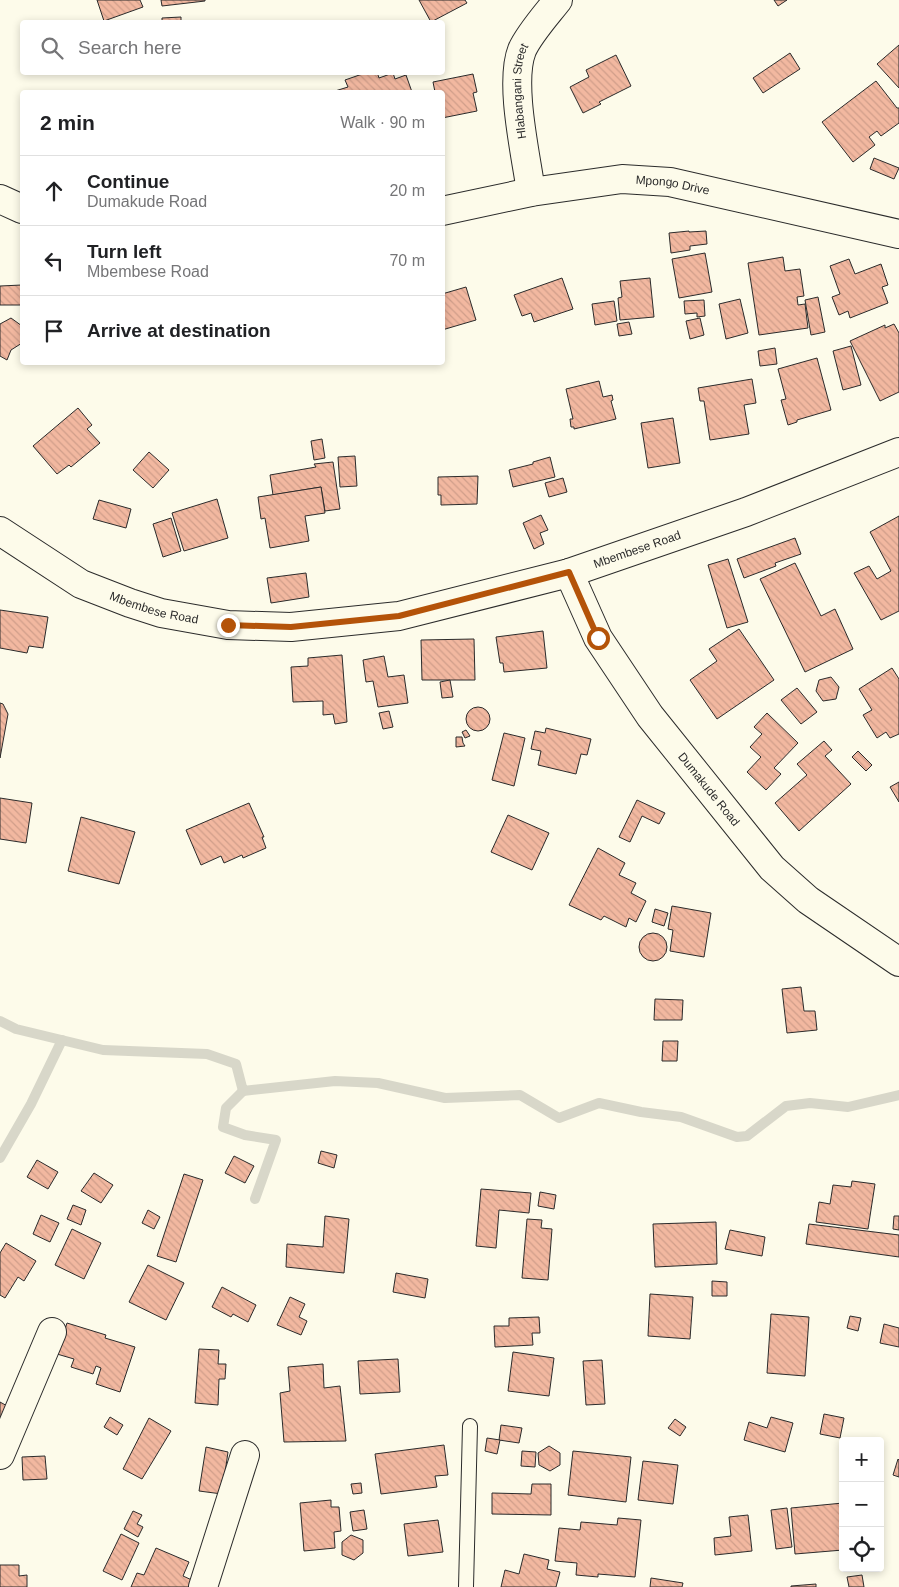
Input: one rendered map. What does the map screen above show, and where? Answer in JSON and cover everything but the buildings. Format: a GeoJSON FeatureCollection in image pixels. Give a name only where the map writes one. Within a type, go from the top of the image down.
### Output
{"type":"FeatureCollection","features":[{"type":"Feature","properties":{"kind":"street","name":"Hlabangani Street"},"geometry":{"type":"LineString","coordinates":[[531,192],[518,100],[517,71],[522,50],[544,16],[558,0]]}},
{"type":"Feature","properties":{"kind":"street","name":"Mpongo Drive"},"geometry":{"type":"LineString","coordinates":[[445,210],[531,192],[622,179],[670,182],[899,234]]}},
{"type":"Feature","properties":{"kind":"street"},"geometry":{"type":"LineString","coordinates":[[0,199],[20,208]]}},
{"type":"Feature","properties":{"kind":"street","name":"Mbembese Road"},"geometry":{"type":"LineString","coordinates":[[0,531],[81,584],[161,613],[228,625],[291,627],[399,616],[569,572],[746,512],[899,452]]}},
{"type":"Feature","properties":{"kind":"street","name":"Dumakude Road"},"geometry":{"type":"LineString","coordinates":[[569,572],[598,638],[650,716],[772,868],[808,900],[899,962]]}},
{"type":"Feature","properties":{"kind":"street"},"geometry":{"type":"LineString","coordinates":[[0,1455],[52,1332]]}},
{"type":"Feature","properties":{"kind":"street"},"geometry":{"type":"LineString","coordinates":[[203,1587],[245,1455]]}},
{"type":"Feature","properties":{"kind":"lane"},"geometry":{"type":"LineString","coordinates":[[466,1587],[470,1426]]}},
{"type":"Feature","properties":{"kind":"waterway"},"geometry":{"type":"LineString","coordinates":[[0,1021],[16,1029],[103,1050],[207,1054],[236,1064],[243,1091],[335,1081],[378,1083],[445,1098],[520,1095],[559,1118],[599,1103],[641,1112],[681,1117],[737,1137],[747,1136],[786,1106],[810,1103],[848,1107],[899,1095]]}},
{"type":"Feature","properties":{"kind":"waterway"},"geometry":{"type":"LineString","coordinates":[[0,1158],[31,1104],[62,1040]]}},
{"type":"Feature","properties":{"kind":"waterway"},"geometry":{"type":"LineString","coordinates":[[243,1091],[226,1108],[223,1127],[245,1135],[276,1140],[255,1199]]}},
{"type":"Feature","properties":{"kind":"route"},"geometry":{"type":"LineString","coordinates":[[228,625],[291,627],[399,616],[569,572],[598,638]]}}]}
